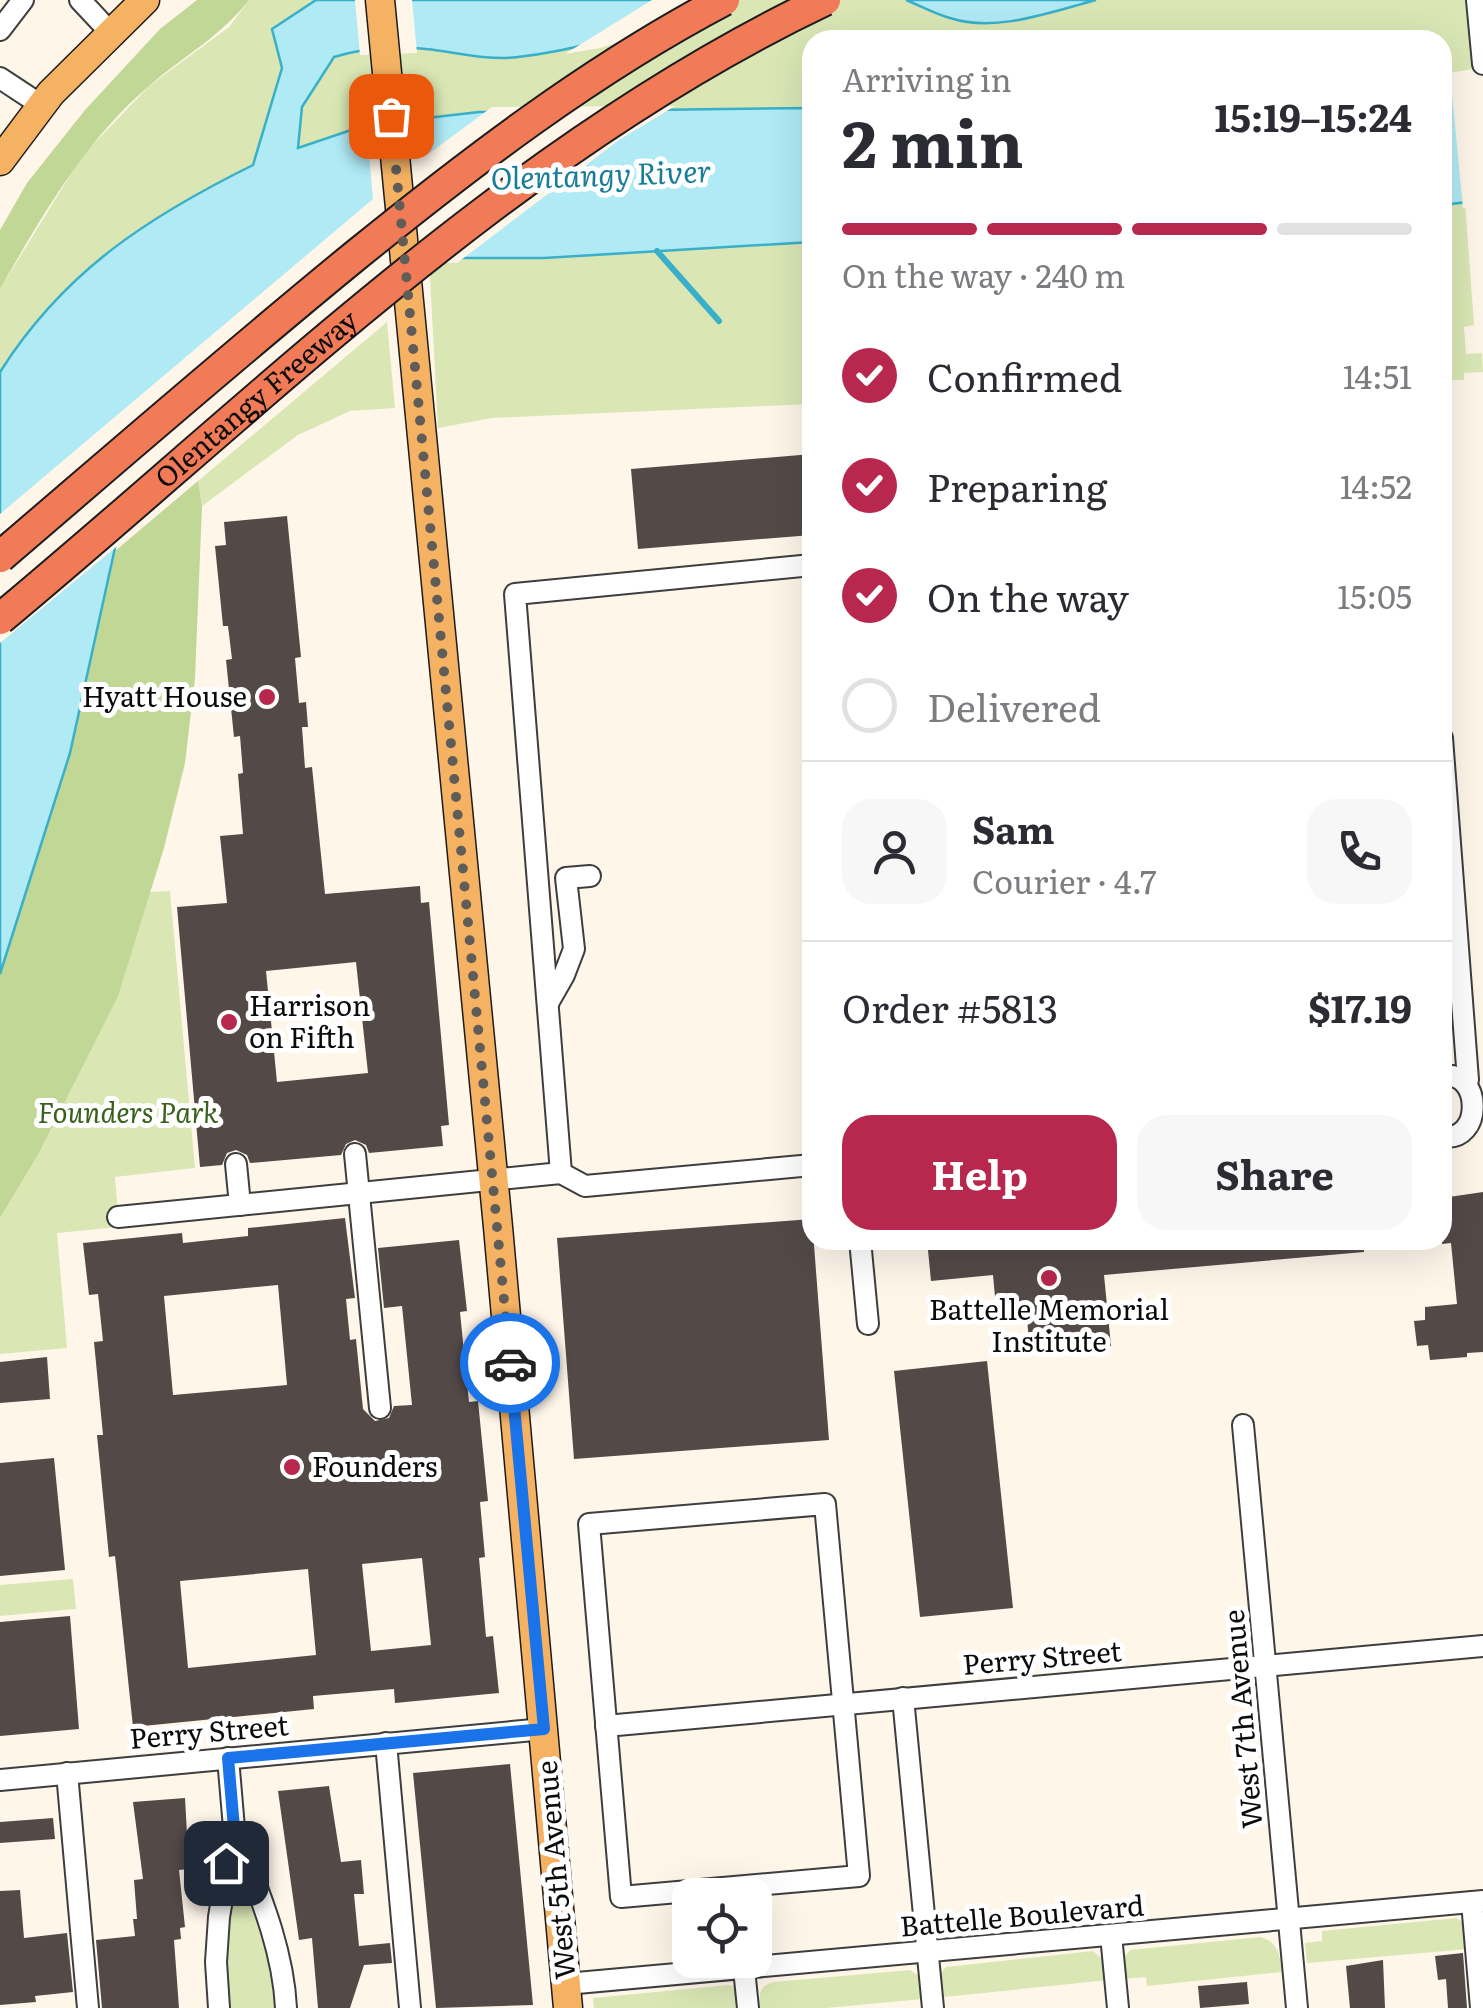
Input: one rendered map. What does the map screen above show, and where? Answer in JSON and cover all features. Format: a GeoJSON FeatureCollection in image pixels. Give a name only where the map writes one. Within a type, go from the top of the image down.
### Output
{"type":"FeatureCollection","features":[{"type":"Feature","properties":{"kind":"highway","name":"Olentangy Freeway"},"geometry":{"type":"LineString","coordinates":[[0,557],[284,314],[468,165],[658,35],[724,0]]}},
{"type":"Feature","properties":{"kind":"highway","name":"Olentangy Freeway"},"geometry":{"type":"LineString","coordinates":[[0,619],[314,351],[496,203],[682,76],[825,0]]}},
{"type":"Feature","properties":{"kind":"main road"},"geometry":{"type":"LineString","coordinates":[[0,161],[41,105],[145,0]]}},
{"type":"Feature","properties":{"kind":"main road","name":"West 5th Avenue"},"geometry":{"type":"LineString","coordinates":[[380,0],[567,1996]]}},
{"type":"Feature","properties":{"kind":"street"},"geometry":{"type":"LineString","coordinates":[[0,30],[23,0]]}},
{"type":"Feature","properties":{"kind":"street"},"geometry":{"type":"LineString","coordinates":[[80,0],[110,32]]}},
{"type":"Feature","properties":{"kind":"street"},"geometry":{"type":"LineString","coordinates":[[1477,0],[1483,64]]}},
{"type":"Feature","properties":{"kind":"street"},"geometry":{"type":"LineString","coordinates":[[0,78],[41,105]]}},
{"type":"Feature","properties":{"kind":"street"},"geometry":{"type":"LineString","coordinates":[[562,1174],[515,594],[802,566]]}},
{"type":"Feature","properties":{"kind":"street"},"geometry":{"type":"LineString","coordinates":[[1452,840],[1476,1085],[1482,1107],[1481,1121],[1468,1133],[1452,1137]]}},
{"type":"Feature","properties":{"kind":"street"},"geometry":{"type":"LineString","coordinates":[[548,1003],[574,949],[566,878],[590,876]]}},
{"type":"Feature","properties":{"kind":"street"},"geometry":{"type":"LineString","coordinates":[[1452,1076],[1476,1085]]}},
{"type":"Feature","properties":{"kind":"street"},"geometry":{"type":"LineString","coordinates":[[355,1154],[380,1408]]}},
{"type":"Feature","properties":{"kind":"street"},"geometry":{"type":"LineString","coordinates":[[236,1164],[240,1205]]}},
{"type":"Feature","properties":{"kind":"street"},"geometry":{"type":"LineString","coordinates":[[118,1217],[562,1174],[585,1186],[802,1166]]}},
{"type":"Feature","properties":{"kind":"street"},"geometry":{"type":"LineString","coordinates":[[861,1250],[868,1324]]}},
{"type":"Feature","properties":{"kind":"street","name":"West 7th Avenue"},"geometry":{"type":"LineString","coordinates":[[1243,1424],[1297,2008]]}},
{"type":"Feature","properties":{"kind":"street"},"geometry":{"type":"LineString","coordinates":[[825,1504],[859,1876],[621,1896],[606,1726],[589,1524],[825,1504]]}},
{"type":"Feature","properties":{"kind":"street","name":"Perry Street"},"geometry":{"type":"LineString","coordinates":[[606,1726],[1483,1646]]}},
{"type":"Feature","properties":{"kind":"street"},"geometry":{"type":"LineString","coordinates":[[903,1698],[933,2008]]}},
{"type":"Feature","properties":{"kind":"street","name":"Perry Street"},"geometry":{"type":"LineString","coordinates":[[0,1780],[544,1729]]}},
{"type":"Feature","properties":{"kind":"street"},"geometry":{"type":"LineString","coordinates":[[386,1743],[410,2008]]}},
{"type":"Feature","properties":{"kind":"street"},"geometry":{"type":"LineString","coordinates":[[219,2008],[219,1917],[234,1828],[228,1758]]}},
{"type":"Feature","properties":{"kind":"street"},"geometry":{"type":"LineString","coordinates":[[67,1773],[88,2008]]}},
{"type":"Feature","properties":{"kind":"street"},"geometry":{"type":"LineString","coordinates":[[234,1828],[265,1908],[278,1954],[286,2008]]}},
{"type":"Feature","properties":{"kind":"street"},"geometry":{"type":"LineString","coordinates":[[1478,1902],[1481,2008]]}},
{"type":"Feature","properties":{"kind":"street","name":"Battelle Boulevard"},"geometry":{"type":"LineString","coordinates":[[772,1966],[1478,1902]]}},
{"type":"Feature","properties":{"kind":"street"},"geometry":{"type":"LineString","coordinates":[[1111,1936],[1118,2008]]}},
{"type":"Feature","properties":{"kind":"street","name":"Battelle Boulevard"},"geometry":{"type":"LineString","coordinates":[[567,1996],[681,1978]]}},
{"type":"Feature","properties":{"kind":"street"},"geometry":{"type":"LineString","coordinates":[[745,1978],[748,2008]]}},
{"type":"Feature","properties":{"kind":"green space"},"geometry":{"type":"Polygon","coordinates":[[[197,0],[249,0],[214,35],[150,85],[105,130],[49,207],[0,289],[0,230],[27,183],[85,110],[160,29],[197,0]]]}},
{"type":"Feature","properties":{"kind":"green space"},"geometry":{"type":"Polygon","coordinates":[[[249,0],[316,0],[272,29],[282,68],[253,165],[178,205],[111,250],[52,304],[0,372],[0,289],[82,156],[149,86],[229,27],[249,0]]]}},
{"type":"Feature","properties":{"kind":"green space"},"geometry":{"type":"Polygon","coordinates":[[[734,0],[906,0],[953,20],[990,22],[1035,18],[1096,0],[1483,0],[1483,72],[1452,78],[1452,30],[802,30],[802,108],[479,112],[366,125],[297,149],[302,107],[334,57],[391,47],[518,57],[627,34],[734,0]]]}},
{"type":"Feature","properties":{"kind":"green space"},"geometry":{"type":"Polygon","coordinates":[[[1465,202],[1474,325],[1464,327],[1466,354],[1482,353],[1483,372],[1464,373],[1464,380],[1452,380],[1452,204],[1465,202]]]}},
{"type":"Feature","properties":{"kind":"green space"},"geometry":{"type":"Polygon","coordinates":[[[802,242],[802,404],[492,418],[438,428],[429,258],[802,242]]]}},
{"type":"Feature","properties":{"kind":"green space"},"geometry":{"type":"Polygon","coordinates":[[[387,322],[395,408],[350,411],[298,435],[202,506],[198,481],[387,322]]]}},
{"type":"Feature","properties":{"kind":"green space"},"geometry":{"type":"Polygon","coordinates":[[[198,481],[202,506],[195,678],[185,763],[164,848],[118,996],[39,1153],[0,1218],[0,974],[70,753],[115,551],[198,481]]]}},
{"type":"Feature","properties":{"kind":"green space","name":"Founders Park"},"geometry":{"type":"Polygon","coordinates":[[[170,891],[195,1168],[115,1177],[119,1227],[57,1233],[67,1348],[0,1354],[0,1218],[39,1153],[117,996],[150,892],[170,891]]]}},
{"type":"Feature","properties":{"kind":"green space"},"geometry":{"type":"Polygon","coordinates":[[[73,1579],[76,1609],[0,1616],[0,1585],[73,1579]]]}},
{"type":"Feature","properties":{"kind":"green space"},"geometry":{"type":"Polygon","coordinates":[[[234,1828],[286,2008],[219,2008],[234,1828]]]}},
{"type":"Feature","properties":{"kind":"green space"},"geometry":{"type":"Polygon","coordinates":[[[1457,1918],[1466,1925],[1469,1949],[1307,1963],[1305,1943],[1322,1941],[1322,1931],[1457,1918]]]}},
{"type":"Feature","properties":{"kind":"green space"},"geometry":{"type":"Polygon","coordinates":[[[1260,1937],[1274,1946],[1282,1972],[1147,1986],[1146,1977],[1122,1979],[1121,1961],[1130,1950],[1260,1937]]]}},
{"type":"Feature","properties":{"kind":"green space"},"geometry":{"type":"Polygon","coordinates":[[[1093,1951],[1105,1961],[1109,1980],[944,1997],[941,1973],[946,1967],[1093,1951]]]}},
{"type":"Feature","properties":{"kind":"green space"},"geometry":{"type":"Polygon","coordinates":[[[910,1970],[920,1977],[923,1999],[826,2008],[760,2008],[761,1991],[774,1982],[910,1970]]]}},
{"type":"Feature","properties":{"kind":"green space"},"geometry":{"type":"Polygon","coordinates":[[[729,1985],[739,1988],[743,2008],[594,2008],[593,1998],[729,1985]]]}},
{"type":"Feature","properties":{"kind":"water","name":"Olentangy River"},"geometry":{"type":"Polygon","coordinates":[[[316,0],[734,0],[627,34],[518,57],[391,47],[334,57],[302,107],[298,148],[366,125],[479,112],[802,108],[802,243],[544,258],[429,258],[369,268],[291,307],[138,443],[70,753],[0,974],[0,372],[52,304],[111,250],[178,205],[253,165],[282,68],[272,29],[316,0]]]}},
{"type":"Feature","properties":{"kind":"water"},"geometry":{"type":"Polygon","coordinates":[[[906,0],[1096,0],[1023,19],[986,23],[950,18],[906,0]]]}},
{"type":"Feature","properties":{"kind":"water"},"geometry":{"type":"Polygon","coordinates":[[[1483,72],[1483,200],[1452,204],[1452,78],[1483,72]]]}},
{"type":"Feature","properties":{"kind":"pier"},"geometry":{"type":"Polygon","coordinates":[[[355,0],[412,0],[417,53],[360,55],[355,0]]]}},
{"type":"Feature","properties":{"kind":"pier"},"geometry":{"type":"Polygon","coordinates":[[[652,0],[739,0],[736,5],[600,48],[565,54],[652,0]]]}},
{"type":"Feature","properties":{"kind":"pier"},"geometry":{"type":"Polygon","coordinates":[[[1483,67],[1483,205],[1463,208],[1452,73],[1483,67]]]}},
{"type":"Feature","properties":{"kind":"pier"},"geometry":{"type":"Polygon","coordinates":[[[675,106],[619,140],[457,263],[430,263],[370,273],[294,311],[143,445],[121,543],[0,643],[0,514],[373,199],[366,120],[422,112],[427,155],[492,107],[675,106]]]}},
{"type":"Feature","properties":{"kind":"building"},"geometry":{"type":"Polygon","coordinates":[[[802,455],[802,536],[638,549],[631,469],[802,455]]]}},
{"type":"Feature","properties":{"kind":"building","name":"Harrison on Fifth"},"geometry":{"type":"Polygon","coordinates":[[[287,516],[301,657],[295,658],[299,703],[306,702],[308,727],[302,727],[305,768],[312,767],[325,894],[420,886],[421,903],[429,902],[449,1125],[441,1126],[443,1146],[369,1153],[366,1145],[355,1140],[346,1144],[341,1155],[250,1163],[247,1155],[236,1150],[227,1153],[222,1165],[200,1167],[177,907],[227,903],[220,836],[243,834],[238,774],[243,773],[240,736],[234,737],[226,660],[232,659],[228,626],[223,626],[215,546],[226,545],[224,522],[287,516]],[[356,962],[266,971],[277,1082],[368,1073],[356,962]]]}},
{"type":"Feature","properties":{"kind":"building"},"geometry":{"type":"Polygon","coordinates":[[[1483,1192],[1483,1352],[1430,1360],[1428,1345],[1417,1346],[1414,1321],[1425,1320],[1425,1307],[1457,1304],[1452,1197],[1483,1192]]]}},
{"type":"Feature","properties":{"kind":"building","name":"Founders"},"geometry":{"type":"Polygon","coordinates":[[[345,1218],[355,1298],[346,1299],[350,1340],[356,1339],[363,1409],[375,1421],[389,1418],[394,1406],[412,1405],[402,1306],[384,1308],[378,1248],[459,1240],[467,1311],[460,1312],[469,1402],[478,1401],[488,1501],[480,1502],[485,1557],[479,1558],[486,1637],[493,1636],[499,1693],[395,1703],[394,1689],[313,1696],[314,1709],[133,1727],[115,1556],[109,1557],[97,1435],[103,1435],[94,1342],[103,1341],[98,1294],[89,1295],[83,1243],[182,1233],[183,1243],[248,1236],[248,1228],[345,1218]],[[278,1285],[164,1296],[173,1395],[287,1385],[278,1285]],[[422,1558],[362,1564],[371,1651],[431,1645],[422,1558]],[[308,1569],[180,1581],[188,1668],[316,1655],[308,1569]]]}},
{"type":"Feature","properties":{"kind":"building"},"geometry":{"type":"Polygon","coordinates":[[[802,1220],[802,1250],[814,1250],[829,1440],[574,1459],[557,1238],[802,1220]]]}},
{"type":"Feature","properties":{"kind":"building"},"geometry":{"type":"Polygon","coordinates":[[[928,1250],[1364,1250],[1104,1275],[1111,1346],[1030,1354],[1026,1306],[996,1308],[993,1275],[931,1281],[928,1250]]]}},
{"type":"Feature","properties":{"kind":"building"},"geometry":{"type":"Polygon","coordinates":[[[47,1357],[50,1399],[0,1403],[0,1362],[47,1357]]]}},
{"type":"Feature","properties":{"kind":"building"},"geometry":{"type":"Polygon","coordinates":[[[987,1361],[1013,1608],[920,1617],[894,1371],[987,1361]]]}},
{"type":"Feature","properties":{"kind":"building"},"geometry":{"type":"Polygon","coordinates":[[[54,1458],[65,1570],[0,1576],[0,1463],[54,1458]]]}},
{"type":"Feature","properties":{"kind":"building"},"geometry":{"type":"Polygon","coordinates":[[[70,1616],[79,1729],[0,1736],[0,1622],[70,1616]]]}},
{"type":"Feature","properties":{"kind":"building"},"geometry":{"type":"Polygon","coordinates":[[[510,1764],[533,2005],[436,2008],[413,1773],[510,1764]]]}},
{"type":"Feature","properties":{"kind":"building"},"geometry":{"type":"Polygon","coordinates":[[[329,1786],[341,1862],[361,1860],[364,1894],[354,1894],[359,1946],[390,1943],[392,1963],[364,1965],[350,2008],[318,2008],[312,1938],[299,1940],[278,1791],[329,1786]]]}},
{"type":"Feature","properties":{"kind":"building"},"geometry":{"type":"Polygon","coordinates":[[[185,1798],[189,1869],[179,1870],[185,1927],[180,1928],[181,1939],[174,1940],[179,2008],[102,2008],[96,1940],[135,1936],[134,1880],[143,1879],[133,1802],[185,1798]]]}},
{"type":"Feature","properties":{"kind":"building"},"geometry":{"type":"Polygon","coordinates":[[[53,1818],[55,1839],[0,1843],[0,1822],[53,1818]]]}},
{"type":"Feature","properties":{"kind":"building"},"geometry":{"type":"Polygon","coordinates":[[[20,1890],[24,1938],[67,1933],[73,1992],[35,1996],[36,2002],[0,2005],[0,1891],[20,1890]]]}},
{"type":"Feature","properties":{"kind":"building"},"geometry":{"type":"Polygon","coordinates":[[[1463,1953],[1467,2008],[1448,2008],[1446,1979],[1438,1980],[1435,1956],[1463,1953]]]}},
{"type":"Feature","properties":{"kind":"building"},"geometry":{"type":"Polygon","coordinates":[[[1383,1960],[1385,2008],[1350,2008],[1346,1966],[1383,1960]]]}},
{"type":"Feature","properties":{"kind":"building"},"geometry":{"type":"Polygon","coordinates":[[[1247,1982],[1249,2004],[1200,2008],[1198,1986],[1247,1982]]]}},
{"type":"Feature","properties":{"kind":"waterway"},"geometry":{"type":"LineString","coordinates":[[657,251],[719,321]]}},
{"type":"Feature","properties":{"kind":"way so far"},"geometry":{"type":"LineString","coordinates":[[391,116],[510,1363]]}},
{"type":"Feature","properties":{"kind":"place","name":"Hyatt House"},"geometry":{"type":"Point","coordinates":[267,697]}},
{"type":"Feature","properties":{"kind":"place","name":"Harrison on Fifth"},"geometry":{"type":"Point","coordinates":[229,1022]}},
{"type":"Feature","properties":{"kind":"place","name":"Battelle Memorial Institute"},"geometry":{"type":"Point","coordinates":[1049,1278]}},
{"type":"Feature","properties":{"kind":"place","name":"Founders"},"geometry":{"type":"Point","coordinates":[292,1467]}},
{"type":"Feature","properties":{"kind":"route"},"geometry":{"type":"LineString","coordinates":[[226,1863],[234,1828],[228,1758],[544,1729],[510,1363]]}}]}
